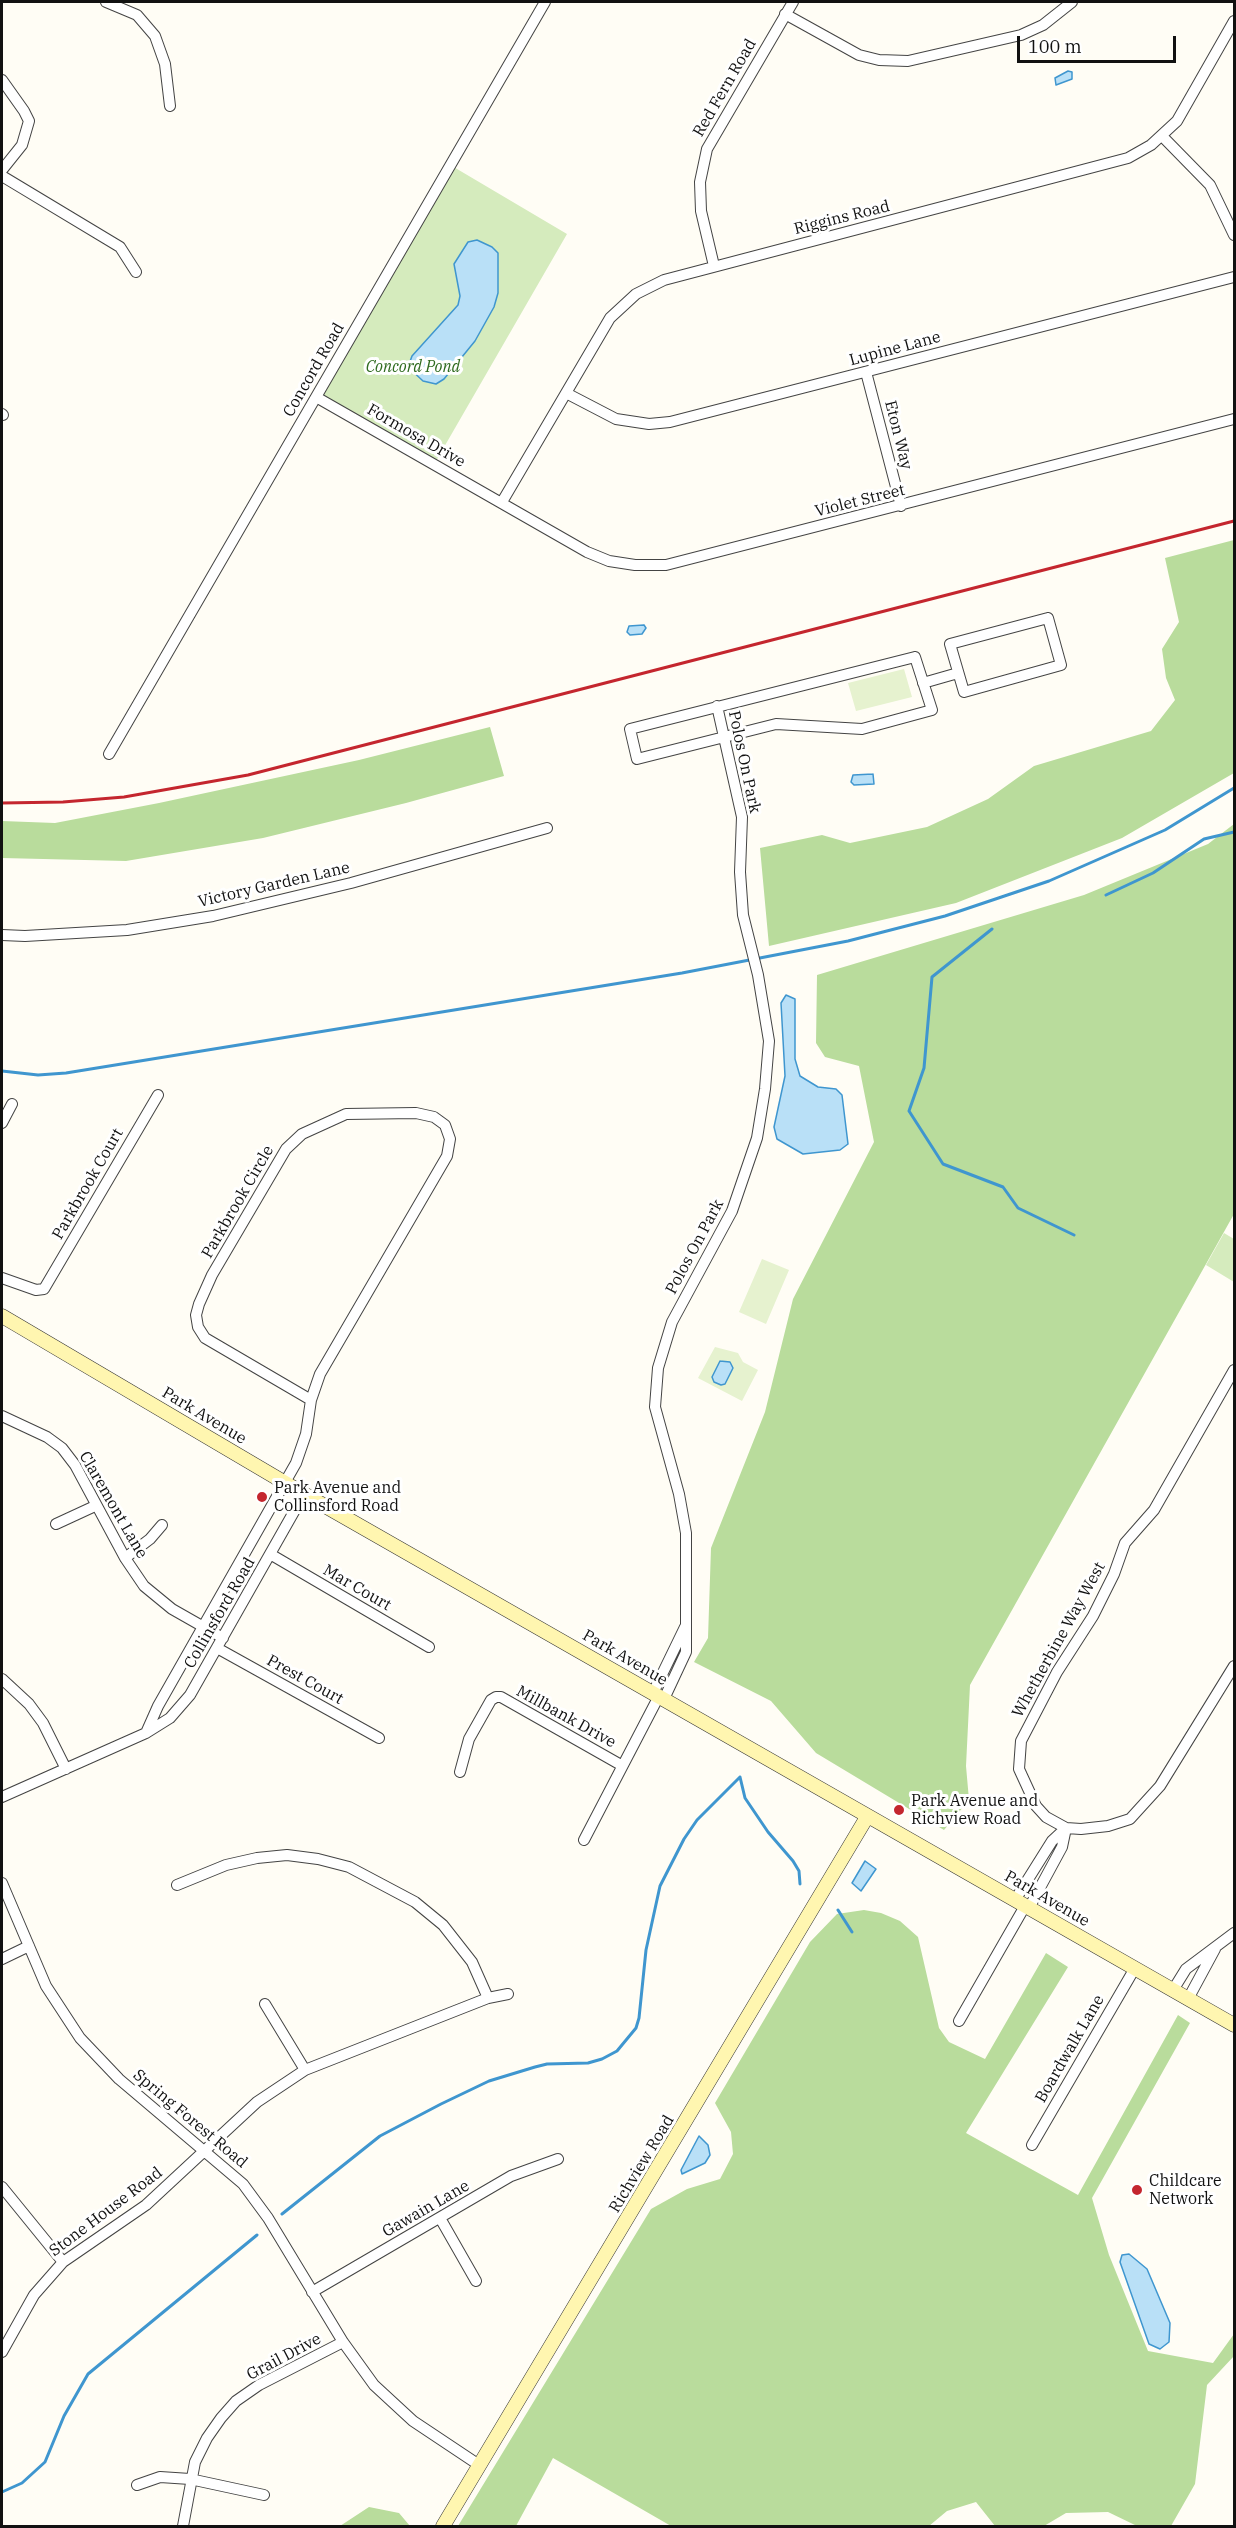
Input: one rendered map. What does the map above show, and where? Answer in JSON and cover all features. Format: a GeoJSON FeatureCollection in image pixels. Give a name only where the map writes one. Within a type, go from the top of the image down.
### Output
{"type":"FeatureCollection","features":[{"type":"Feature","properties":{"kind":"main road","name":"Park Avenue"},"geometry":{"type":"LineString","coordinates":[[2,1316],[304,1494],[1234,2025]]}},
{"type":"Feature","properties":{"kind":"main road","name":"Richview Road"},"geometry":{"type":"LineString","coordinates":[[443,2526],[867,1817]]}},
{"type":"Feature","properties":{"kind":"street"},"geometry":{"type":"LineString","coordinates":[[106,2],[137,15],[155,36],[165,64],[170,106]]}},
{"type":"Feature","properties":{"kind":"street","name":"Concord Road"},"geometry":{"type":"LineString","coordinates":[[109,754],[545,2]]}},
{"type":"Feature","properties":{"kind":"street","name":"Red Fern Road"},"geometry":{"type":"LineString","coordinates":[[714,266],[701,212],[700,182],[704,160],[714,135],[793,2]]}},
{"type":"Feature","properties":{"kind":"street"},"geometry":{"type":"LineString","coordinates":[[785,14],[859,55],[879,60],[899,61],[922,59],[1021,35],[1043,25],[1072,2]]}},
{"type":"Feature","properties":{"kind":"street","name":"Riggins Road"},"geometry":{"type":"LineString","coordinates":[[502,502],[610,318],[636,294],[664,280],[1109,165],[1142,152],[1177,121],[1234,21]]}},
{"type":"Feature","properties":{"kind":"street"},"geometry":{"type":"LineString","coordinates":[[2,80],[24,111],[28,121],[22,145],[2,170]]}},
{"type":"Feature","properties":{"kind":"street"},"geometry":{"type":"LineString","coordinates":[[1162,136],[1210,185],[1234,235]]}},
{"type":"Feature","properties":{"kind":"street"},"geometry":{"type":"LineString","coordinates":[[2,176],[120,247],[136,272]]}},
{"type":"Feature","properties":{"kind":"street","name":"Lupine Lane"},"geometry":{"type":"LineString","coordinates":[[566,393],[616,419],[648,424],[683,419],[1234,277]]}},
{"type":"Feature","properties":{"kind":"street","name":"Eton Way"},"geometry":{"type":"LineString","coordinates":[[866,372],[901,506]]}},
{"type":"Feature","properties":{"kind":"street","name":"Formosa Drive"},"geometry":{"type":"LineString","coordinates":[[316,397],[502,502]]}},
{"type":"Feature","properties":{"kind":"street","name":"Violet Street"},"geometry":{"type":"LineString","coordinates":[[502,502],[587,552],[609,561],[635,565],[666,565],[1234,419]]}},
{"type":"Feature","properties":{"kind":"street"},"geometry":{"type":"LineString","coordinates":[[1048,618],[1061,665],[964,692],[958,673],[950,644],[1048,618]]}},
{"type":"Feature","properties":{"kind":"street"},"geometry":{"type":"LineString","coordinates":[[915,657],[923,683],[932,710],[862,729],[776,724],[637,759],[630,729],[915,657]]}},
{"type":"Feature","properties":{"kind":"street"},"geometry":{"type":"LineString","coordinates":[[923,683],[958,673]]}},
{"type":"Feature","properties":{"kind":"street","name":"Polos On Park"},"geometry":{"type":"LineString","coordinates":[[584,1840],[621,1765],[659,1696],[686,1623],[686,1533],[681,1501],[657,1414],[658,1368],[672,1322],[732,1211],[757,1138],[765,1089],[769,1041],[740,891],[742,817],[717,706]]}},
{"type":"Feature","properties":{"kind":"street","name":"Victory Garden Lane"},"geometry":{"type":"LineString","coordinates":[[2,935],[127,930],[213,916],[351,883],[547,828]]}},
{"type":"Feature","properties":{"kind":"street","name":"Parkbrook Court"},"geometry":{"type":"LineString","coordinates":[[2,1278],[36,1290],[44,1289],[158,1095]]}},
{"type":"Feature","properties":{"kind":"street"},"geometry":{"type":"LineString","coordinates":[[2,1123],[12,1104]]}},
{"type":"Feature","properties":{"kind":"street","name":"Parkbrook Circle"},"geometry":{"type":"LineString","coordinates":[[285,1483],[306,1434],[311,1400],[320,1374],[447,1156],[448,1132],[445,1125],[434,1117],[416,1113],[346,1114],[302,1134],[286,1149],[272,1171],[257,1203],[213,1275],[199,1304],[196,1315],[198,1328],[205,1338],[311,1400]]}},
{"type":"Feature","properties":{"kind":"street","name":"Whetherbine Way West"},"geometry":{"type":"LineString","coordinates":[[1066,1828],[1046,1817],[1030,1797],[1019,1769],[1022,1741],[1057,1672],[1097,1608],[1114,1574],[1125,1543],[1154,1510],[1234,1370]]}},
{"type":"Feature","properties":{"kind":"street","name":"Claremont Lane"},"geometry":{"type":"LineString","coordinates":[[2,1416],[47,1437],[62,1448],[75,1464],[124,1558],[155,1597],[204,1628],[220,1643]]}},
{"type":"Feature","properties":{"kind":"street","name":"Collinsford Road"},"geometry":{"type":"LineString","coordinates":[[146,1733],[158,1706],[285,1483]]}},
{"type":"Feature","properties":{"kind":"street","name":"Collinsford Road"},"geometry":{"type":"LineString","coordinates":[[2,1797],[146,1733],[170,1718],[190,1695],[304,1494]]}},
{"type":"Feature","properties":{"kind":"street"},"geometry":{"type":"LineString","coordinates":[[56,1524],[95,1506]]}},
{"type":"Feature","properties":{"kind":"street"},"geometry":{"type":"LineString","coordinates":[[124,1558],[150,1539],[162,1524]]}},
{"type":"Feature","properties":{"kind":"street","name":"Mar Court"},"geometry":{"type":"LineString","coordinates":[[270,1554],[429,1647]]}},
{"type":"Feature","properties":{"kind":"street"},"geometry":{"type":"LineString","coordinates":[[222,1597],[240,1608]]}},
{"type":"Feature","properties":{"kind":"street","name":"Prest Court"},"geometry":{"type":"LineString","coordinates":[[220,1643],[379,1738]]}},
{"type":"Feature","properties":{"kind":"street"},"geometry":{"type":"LineString","coordinates":[[959,2021],[1023,1905],[1052,1841],[1066,1828],[1108,1826],[1130,1819],[1138,1813],[1160,1786],[1234,1666]]}},
{"type":"Feature","properties":{"kind":"street"},"geometry":{"type":"LineString","coordinates":[[2,1679],[29,1704],[43,1723],[66,1769]]}},
{"type":"Feature","properties":{"kind":"street","name":"Millbank Drive"},"geometry":{"type":"LineString","coordinates":[[460,1772],[469,1739],[491,1700],[496,1697],[621,1765]]}},
{"type":"Feature","properties":{"kind":"street"},"geometry":{"type":"LineString","coordinates":[[177,1885],[226,1864],[287,1855],[318,1859],[349,1868],[415,1902],[443,1925],[472,1962],[488,1998]]}},
{"type":"Feature","properties":{"kind":"street","name":"Spring Forest Road"},"geometry":{"type":"LineString","coordinates":[[2,1883],[46,1986],[81,2038],[119,2079],[206,2151],[249,2192],[268,2218],[359,2367],[392,2403],[435,2438],[479,2465]]}},
{"type":"Feature","properties":{"kind":"street"},"geometry":{"type":"LineString","coordinates":[[1173,1990],[1186,1969],[1234,1933]]}},
{"type":"Feature","properties":{"kind":"street"},"geometry":{"type":"LineString","coordinates":[[2,1959],[29,1946]]}},
{"type":"Feature","properties":{"kind":"street"},"geometry":{"type":"LineString","coordinates":[[1188,1998],[1216,1946]]}},
{"type":"Feature","properties":{"kind":"street","name":"Boardwalk Lane"},"geometry":{"type":"LineString","coordinates":[[1032,2145],[1135,1968]]}},
{"type":"Feature","properties":{"kind":"street","name":"Stone House Road"},"geometry":{"type":"LineString","coordinates":[[2,2352],[34,2295],[63,2262],[146,2205],[257,2102],[305,2070],[488,1998],[508,1994]]}},
{"type":"Feature","properties":{"kind":"street"},"geometry":{"type":"LineString","coordinates":[[266,2004],[305,2070]]}},
{"type":"Feature","properties":{"kind":"street","name":"Gawain Lane"},"geometry":{"type":"LineString","coordinates":[[312,2292],[511,2176],[558,2159]]}},
{"type":"Feature","properties":{"kind":"street"},"geometry":{"type":"LineString","coordinates":[[2,2187],[63,2262]]}},
{"type":"Feature","properties":{"kind":"street"},"geometry":{"type":"LineString","coordinates":[[440,2218],[476,2281]]}},
{"type":"Feature","properties":{"kind":"street","name":"Grail Drive"},"geometry":{"type":"LineString","coordinates":[[183,2526],[190,2479],[207,2438],[236,2401],[259,2385],[343,2342]]}},
{"type":"Feature","properties":{"kind":"street"},"geometry":{"type":"LineString","coordinates":[[137,2485],[160,2477],[190,2479],[264,2495]]}},
{"type":"Feature","properties":{"kind":"green space","name":"Concord Pond"},"geometry":{"type":"Polygon","coordinates":[[[452,166],[567,234],[436,461],[320,395],[452,166]]]}},
{"type":"Feature","properties":{"kind":"green space"},"geometry":{"type":"Polygon","coordinates":[[[1234,540],[1234,773],[1122,838],[956,903],[769,946],[760,848],[822,835],[850,843],[927,827],[988,799],[1034,766],[1151,731],[1175,700],[1166,678],[1162,649],[1179,622],[1165,558],[1234,540]]]}},
{"type":"Feature","properties":{"kind":"green space"},"geometry":{"type":"Polygon","coordinates":[[[904,669],[912,697],[856,711],[848,683],[904,669]]]}},
{"type":"Feature","properties":{"kind":"green space"},"geometry":{"type":"Polygon","coordinates":[[[490,727],[504,776],[406,803],[263,838],[126,861],[2,858],[2,821],[55,823],[159,803],[359,760],[490,727]]]}},
{"type":"Feature","properties":{"kind":"green space"},"geometry":{"type":"Polygon","coordinates":[[[1234,824],[1234,1214],[970,1685],[966,1766],[969,1800],[944,1830],[816,1753],[771,1701],[694,1662],[708,1638],[711,1548],[765,1412],[793,1299],[874,1142],[859,1066],[825,1057],[816,1043],[817,975],[1084,895],[1208,844],[1234,824]]]}},
{"type":"Feature","properties":{"kind":"green space"},"geometry":{"type":"Polygon","coordinates":[[[1224,1233],[1234,1239],[1234,1282],[1206,1265],[1224,1233]]]}},
{"type":"Feature","properties":{"kind":"green space"},"geometry":{"type":"Polygon","coordinates":[[[762,1259],[789,1270],[766,1324],[739,1312],[762,1259]]]}},
{"type":"Feature","properties":{"kind":"green space"},"geometry":{"type":"Polygon","coordinates":[[[715,1347],[738,1353],[743,1362],[758,1370],[742,1401],[698,1378],[715,1347]]]}},
{"type":"Feature","properties":{"kind":"green space"},"geometry":{"type":"Polygon","coordinates":[[[864,1910],[881,1913],[900,1921],[918,1937],[939,2028],[949,2042],[985,2059],[1046,1953],[1068,1967],[966,2133],[1078,2195],[1178,2015],[1190,2023],[1092,2198],[1109,2255],[1148,2351],[1213,2363],[1234,2334],[1234,2356],[1207,2385],[1195,2484],[1171,2526],[1137,2526],[1108,2512],[1066,2513],[1044,2526],[995,2526],[976,2502],[947,2511],[929,2526],[671,2526],[553,2458],[516,2526],[458,2526],[651,2209],[687,2189],[720,2179],[733,2154],[731,2132],[715,2103],[810,1942],[837,1914],[864,1910]]]}},
{"type":"Feature","properties":{"kind":"green space"},"geometry":{"type":"Polygon","coordinates":[[[369,2507],[399,2513],[410,2526],[340,2526],[369,2507]]]}},
{"type":"Feature","properties":{"kind":"water"},"geometry":{"type":"Polygon","coordinates":[[[1068,71],[1072,72],[1072,79],[1056,85],[1055,78],[1068,71]]]}},
{"type":"Feature","properties":{"kind":"water"},"geometry":{"type":"Polygon","coordinates":[[[477,240],[492,247],[498,253],[498,293],[494,307],[475,341],[444,379],[436,384],[423,381],[408,367],[412,356],[458,305],[460,296],[454,264],[468,242],[477,240]]]}},
{"type":"Feature","properties":{"kind":"water"},"geometry":{"type":"Polygon","coordinates":[[[644,625],[646,628],[642,634],[630,635],[627,632],[629,626],[644,625]]]}},
{"type":"Feature","properties":{"kind":"water"},"geometry":{"type":"Polygon","coordinates":[[[873,774],[874,784],[854,785],[851,782],[853,775],[873,774]]]}},
{"type":"Feature","properties":{"kind":"water"},"geometry":{"type":"Polygon","coordinates":[[[786,995],[795,999],[795,1059],[800,1076],[818,1087],[836,1089],[842,1095],[848,1144],[840,1150],[803,1154],[777,1139],[774,1127],[785,1076],[781,1003],[786,995]]]}},
{"type":"Feature","properties":{"kind":"water"},"geometry":{"type":"Polygon","coordinates":[[[720,1361],[730,1362],[733,1368],[725,1384],[721,1385],[714,1382],[712,1377],[720,1361]]]}},
{"type":"Feature","properties":{"kind":"water"},"geometry":{"type":"Polygon","coordinates":[[[865,1861],[876,1869],[861,1891],[852,1883],[865,1861]]]}},
{"type":"Feature","properties":{"kind":"water"},"geometry":{"type":"Polygon","coordinates":[[[699,2136],[708,2145],[710,2155],[705,2163],[682,2174],[681,2170],[699,2136]]]}},
{"type":"Feature","properties":{"kind":"water"},"geometry":{"type":"Polygon","coordinates":[[[1129,2254],[1147,2269],[1170,2323],[1169,2342],[1160,2349],[1149,2344],[1120,2262],[1122,2255],[1129,2254]]]}},
{"type":"Feature","properties":{"kind":"waterway"},"geometry":{"type":"LineString","coordinates":[[2,1071],[38,1075],[66,1073],[682,973],[848,941],[945,916],[1049,881],[1165,830],[1234,788]]}},
{"type":"Feature","properties":{"kind":"waterway"},"geometry":{"type":"LineString","coordinates":[[1106,895],[1153,873],[1204,839],[1234,832]]}},
{"type":"Feature","properties":{"kind":"waterway"},"geometry":{"type":"LineString","coordinates":[[992,929],[932,977],[924,1068],[909,1111],[943,1164],[1003,1187],[1018,1208],[1074,1235]]}},
{"type":"Feature","properties":{"kind":"waterway"},"geometry":{"type":"LineString","coordinates":[[740,1777],[745,1798],[768,1832],[793,1861],[799,1871],[800,1884]]}},
{"type":"Feature","properties":{"kind":"waterway"},"geometry":{"type":"LineString","coordinates":[[282,2214],[380,2136],[441,2104],[489,2081],[535,2067],[547,2064],[588,2063],[617,2051],[636,2028],[639,2018],[646,1950],[660,1886],[684,1839],[697,1820],[740,1777]]}},
{"type":"Feature","properties":{"kind":"waterway"},"geometry":{"type":"LineString","coordinates":[[838,1910],[852,1932]]}},
{"type":"Feature","properties":{"kind":"waterway"},"geometry":{"type":"LineString","coordinates":[[2,2492],[22,2483],[45,2462],[64,2416],[88,2374],[257,2235]]}},
{"type":"Feature","properties":{"kind":"railway"},"geometry":{"type":"LineString","coordinates":[[2,803],[63,802],[124,797],[248,775],[1234,521]]}},
{"type":"Feature","properties":{"kind":"place","name":"Park Avenue and Collinsford Road"},"geometry":{"type":"Point","coordinates":[262,1497]}},
{"type":"Feature","properties":{"kind":"place","name":"Park Avenue and Richview Road"},"geometry":{"type":"Point","coordinates":[899,1810]}},
{"type":"Feature","properties":{"kind":"place","name":"Childcare Network"},"geometry":{"type":"Point","coordinates":[1137,2190]}}]}
